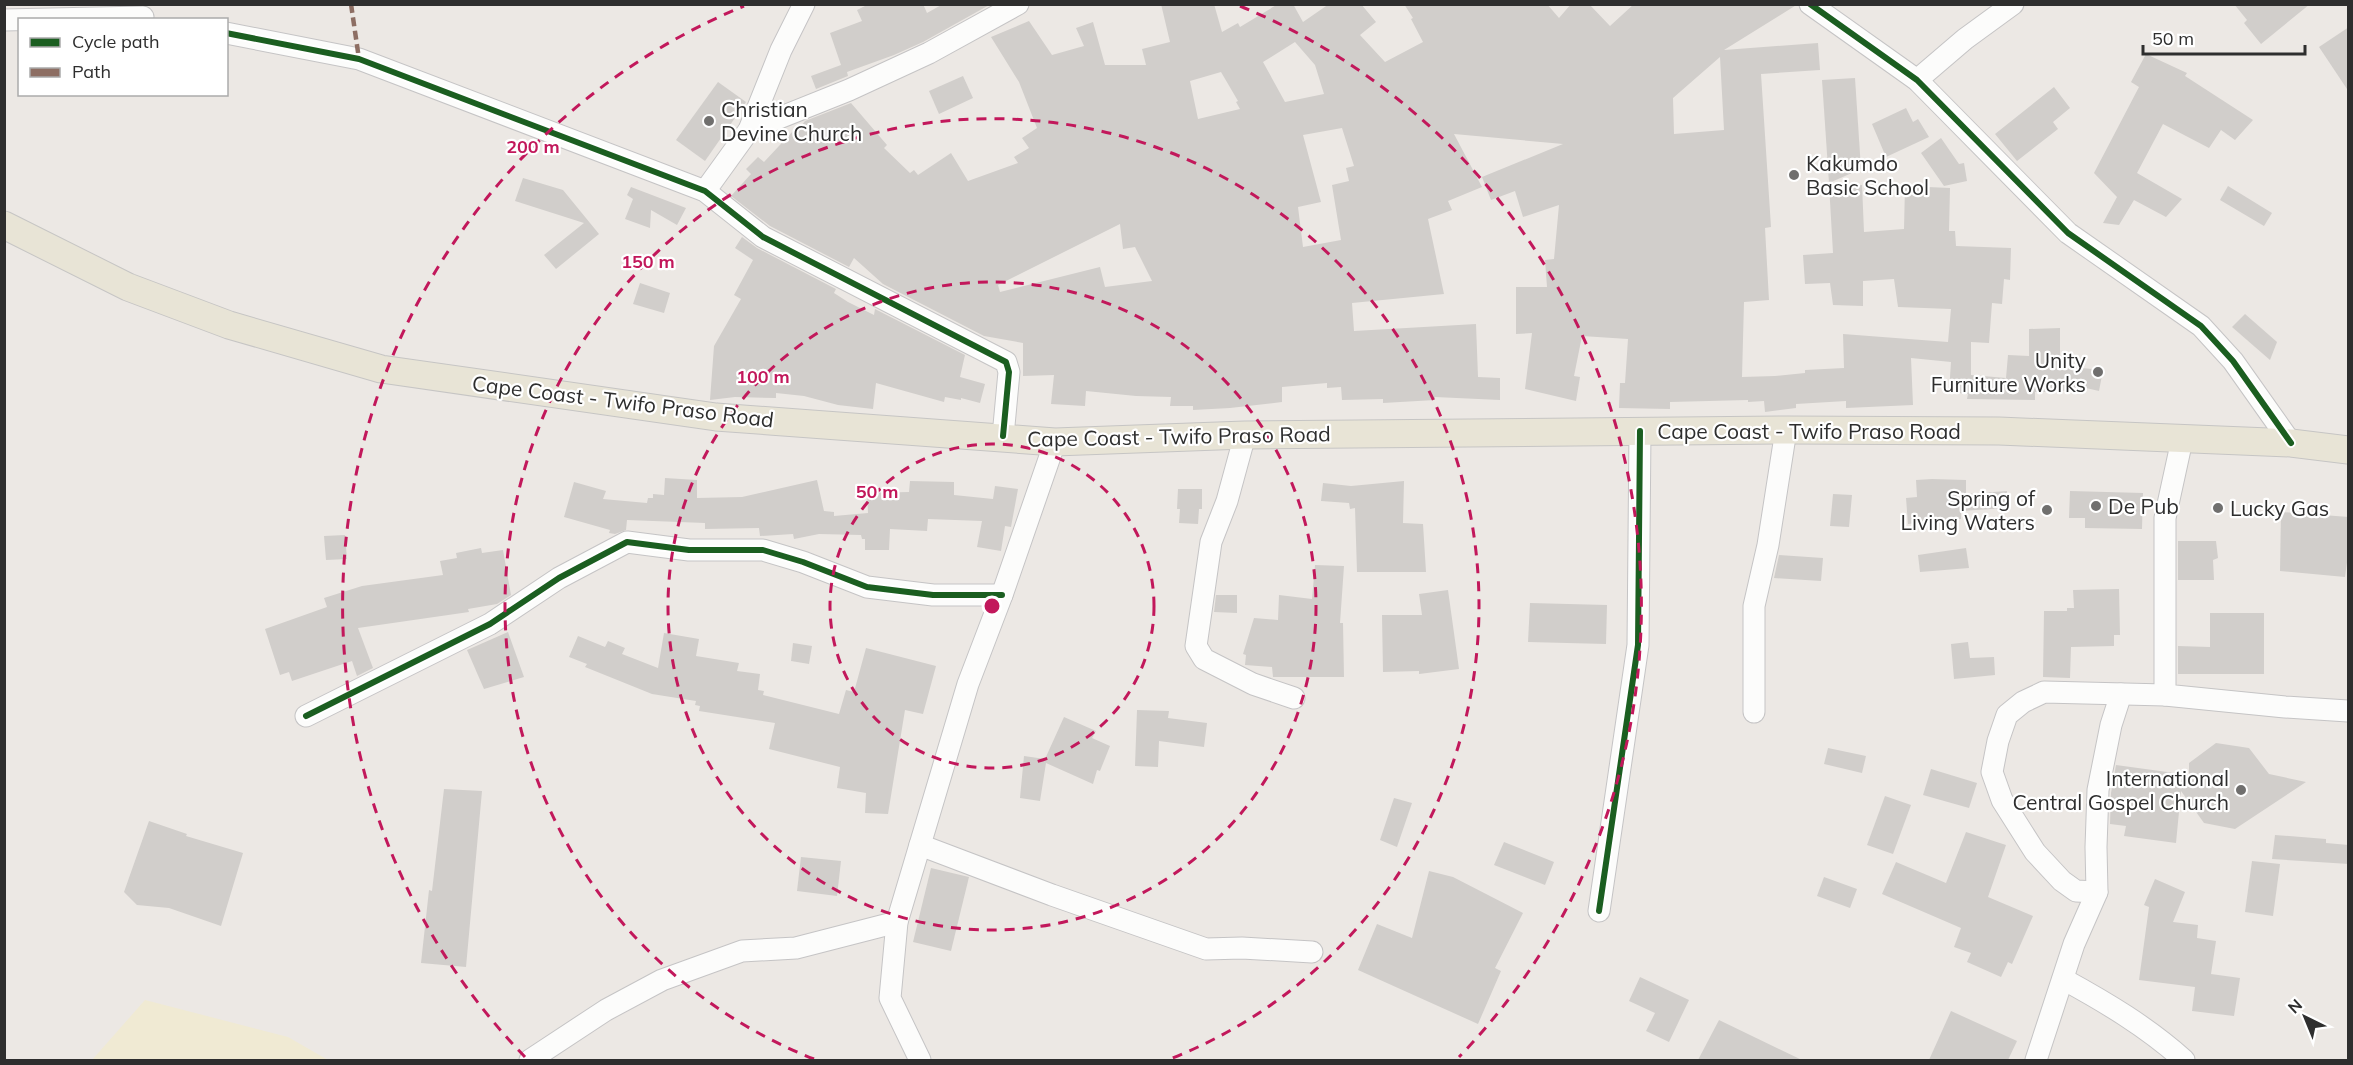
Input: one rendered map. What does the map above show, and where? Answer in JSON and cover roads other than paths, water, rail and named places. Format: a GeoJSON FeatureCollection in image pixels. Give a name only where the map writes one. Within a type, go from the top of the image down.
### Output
{"type":"FeatureCollection","features":[{"type":"Feature","properties":{"kind":"main road","name":"Cape Coast - Twifo Praso Road"},"geometry":{"type":"LineString","coordinates":[[4,225],[128,287],[229,325],[381,369],[716,417],[1003,436],[1055,442],[1245,435],[1786,430],[1999,431],[2291,444],[2349,450]]}},
{"type":"Feature","properties":{"kind":"street"},"geometry":{"type":"LineString","coordinates":[[705,191],[749,130],[781,50],[804,4]]}},
{"type":"Feature","properties":{"kind":"street"},"geometry":{"type":"LineString","coordinates":[[749,130],[849,90],[929,53],[1018,4]]}},
{"type":"Feature","properties":{"kind":"street"},"geometry":{"type":"LineString","coordinates":[[1810,4],[1917,80],[2067,233],[2201,326],[2218,342],[2291,444]]}},
{"type":"Feature","properties":{"kind":"street"},"geometry":{"type":"LineString","coordinates":[[1917,80],[1965,39],[2013,4]]}},
{"type":"Feature","properties":{"kind":"street"},"geometry":{"type":"LineString","coordinates":[[52,18],[147,14]]}},
{"type":"Feature","properties":{"kind":"street"},"geometry":{"type":"LineString","coordinates":[[228,33],[359,59],[705,191],[763,237],[1006,362],[1009,372],[1003,436]]}},
{"type":"Feature","properties":{"kind":"street"},"geometry":{"type":"LineString","coordinates":[[1754,712],[1754,606],[1768,545],[1786,430]]}},
{"type":"Feature","properties":{"kind":"street"},"geometry":{"type":"LineString","coordinates":[[1599,911],[1638,645],[1640,431]]}},
{"type":"Feature","properties":{"kind":"street"},"geometry":{"type":"LineString","coordinates":[[1245,435],[1227,501],[1211,542],[1196,646],[1204,659],[1253,684],[1294,698]]}},
{"type":"Feature","properties":{"kind":"street"},"geometry":{"type":"LineString","coordinates":[[2165,695],[2165,518],[2182,440]]}},
{"type":"Feature","properties":{"kind":"street"},"geometry":{"type":"LineString","coordinates":[[920,1060],[890,998],[897,922],[968,684],[1002,595],[1055,442]]}},
{"type":"Feature","properties":{"kind":"street"},"geometry":{"type":"LineString","coordinates":[[306,717],[490,624],[559,578],[627,542],[688,550],[764,550],[803,562],[867,588],[933,595],[1002,595]]}},
{"type":"Feature","properties":{"kind":"street"},"geometry":{"type":"LineString","coordinates":[[2097,892],[2076,891],[2062,881],[2036,852],[2002,800],[1992,772],[1998,741],[2007,715],[2023,702],[2043,692],[2165,695],[2349,711]]}},
{"type":"Feature","properties":{"kind":"street"},"geometry":{"type":"LineString","coordinates":[[2036,1060],[2074,944],[2097,892],[2098,790],[2111,725],[2121,694]]}},
{"type":"Feature","properties":{"kind":"street"},"geometry":{"type":"LineString","coordinates":[[920,845],[1052,895],[1206,949],[1242,948],[1312,952]]}},
{"type":"Feature","properties":{"kind":"street"},"geometry":{"type":"LineString","coordinates":[[530,1060],[606,1010],[662,980],[742,951],[796,948],[897,922]]}},
{"type":"Feature","properties":{"kind":"street"},"geometry":{"type":"LineString","coordinates":[[2063,979],[2118,1009],[2158,1037],[2184,1060]]}},
{"type":"Feature","properties":{"kind":"place","name":"Christian Devine Church"},"geometry":{"type":"Point","coordinates":[709,121]}},
{"type":"Feature","properties":{"kind":"place","name":"Kakumdo Basic School"},"geometry":{"type":"Point","coordinates":[1794,175]}},
{"type":"Feature","properties":{"kind":"place","name":"Unity Furniture Works"},"geometry":{"type":"Point","coordinates":[2098,372]}},
{"type":"Feature","properties":{"kind":"place","name":"De Pub"},"geometry":{"type":"Point","coordinates":[2096,506]}},
{"type":"Feature","properties":{"kind":"place","name":"Lucky Gas"},"geometry":{"type":"Point","coordinates":[2218,508]}},
{"type":"Feature","properties":{"kind":"place","name":"Spring of Living Waters"},"geometry":{"type":"Point","coordinates":[2047,510]}},
{"type":"Feature","properties":{"kind":"place","name":"International Central Gospel Church"},"geometry":{"type":"Point","coordinates":[2241,790]}}]}
